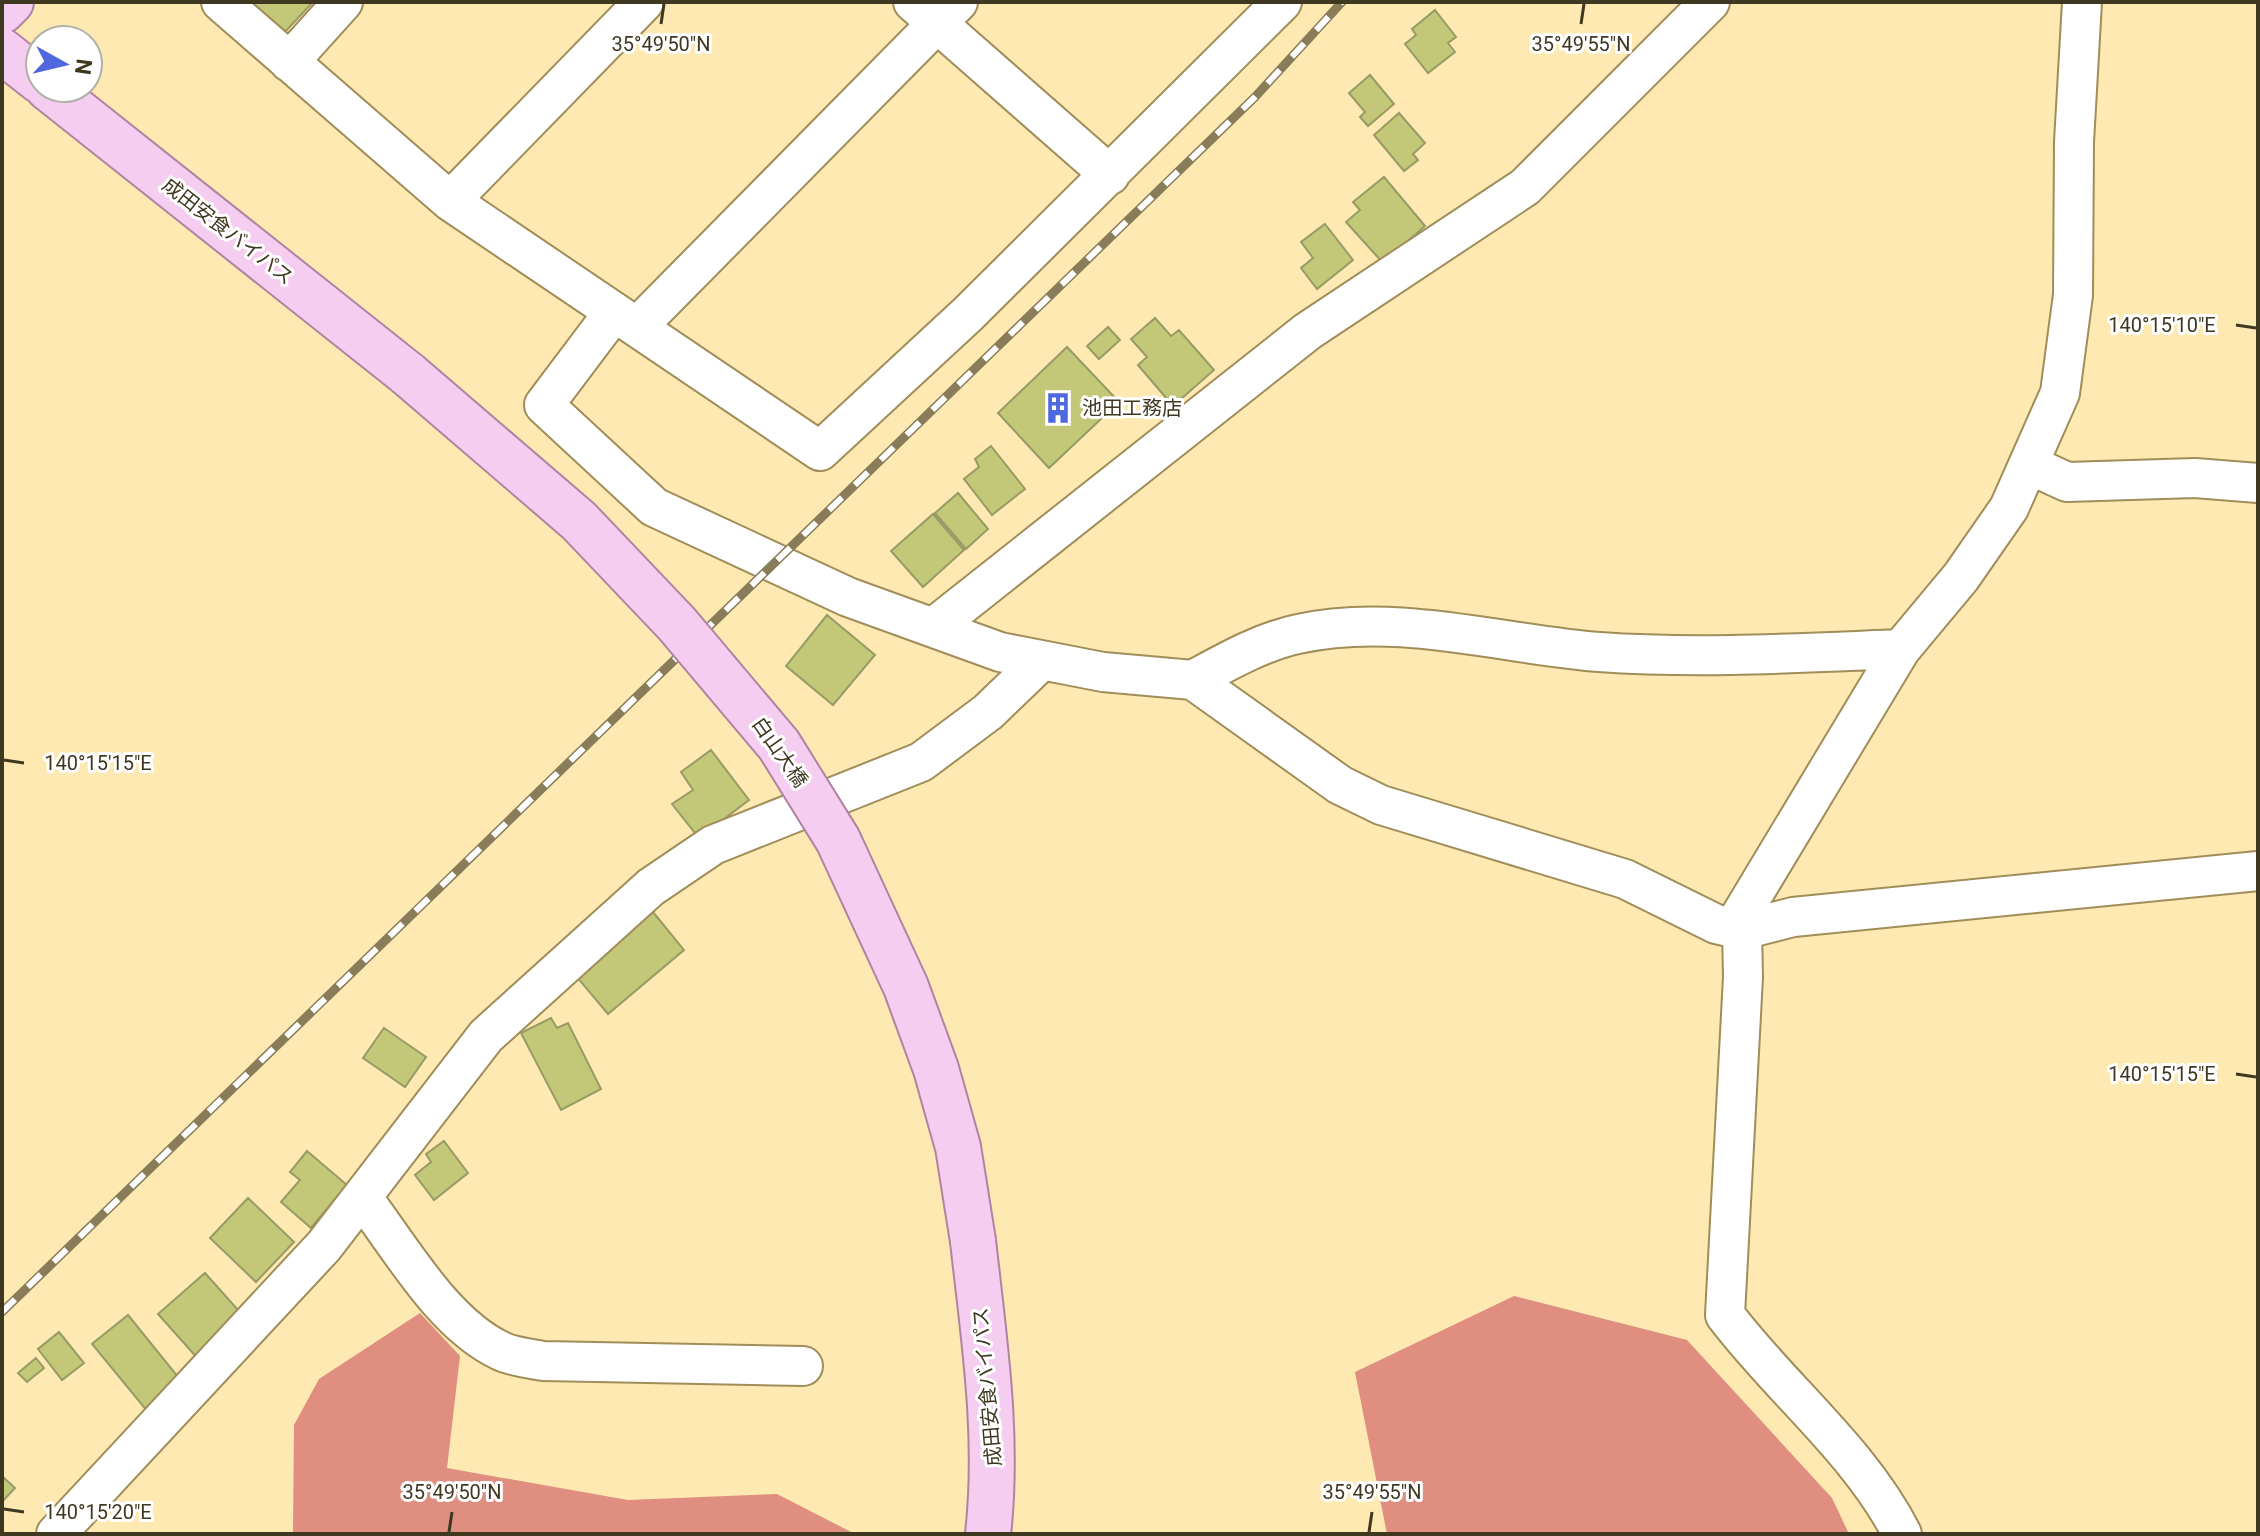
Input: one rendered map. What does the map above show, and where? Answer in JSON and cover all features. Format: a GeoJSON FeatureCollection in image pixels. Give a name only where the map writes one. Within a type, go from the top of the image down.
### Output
{"type":"FeatureCollection","features":[{"type":"Feature","properties":{"kind":"main road"},"geometry":{"type":"LineString","coordinates":[[2,11],[11,2]]}},
{"type":"Feature","properties":{"kind":"main road"},"geometry":{"type":"LineString","coordinates":[[2,51],[24,68]]}},
{"type":"Feature","properties":{"kind":"main road","name":"成田安食バイパス"},"geometry":{"type":"LineString","coordinates":[[68,104],[408,374]]}},
{"type":"Feature","properties":{"kind":"main road","name":"白山大橋"},"geometry":{"type":"LineString","coordinates":[[408,374],[579,521],[677,624],[779,745],[838,840],[906,987],[936,1069],[958,1147],[973,1241]]}},
{"type":"Feature","properties":{"kind":"main road","name":"成田安食バイパス"},"geometry":{"type":"LineString","coordinates":[[973,1241],[992,1411],[994,1484],[988,1534]]}},
{"type":"Feature","properties":{"kind":"street"},"geometry":{"type":"LineString","coordinates":[[221,2],[450,201],[820,451],[1110,175],[1282,2]]}},
{"type":"Feature","properties":{"kind":"street"},"geometry":{"type":"LineString","coordinates":[[289,62],[343,2]]}},
{"type":"Feature","properties":{"kind":"street"},"geometry":{"type":"LineString","coordinates":[[450,201],[644,2]]}},
{"type":"Feature","properties":{"kind":"street"},"geometry":{"type":"LineString","coordinates":[[934,627],[1308,331],[1525,187],[1710,2]]}},
{"type":"Feature","properties":{"kind":"street"},"geometry":{"type":"LineString","coordinates":[[1902,1534],[1883,1497],[1761,1362],[1725,1315],[1743,991],[1738,929],[1901,649],[1969,566],[2009,508],[2060,393],[2073,295],[2074,142],[2082,2]]}},
{"type":"Feature","properties":{"kind":"street"},"geometry":{"type":"LineString","coordinates":[[1110,175],[936,9],[544,405],[654,507],[848,597],[1000,652],[1103,672],[1193,680],[1340,785],[1381,805],[1625,879],[1716,924],[1738,929],[1793,917],[2258,871]]}},
{"type":"Feature","properties":{"kind":"street"},"geometry":{"type":"LineString","coordinates":[[2030,465],[2067,482],[2195,478],[2258,483]]}},
{"type":"Feature","properties":{"kind":"street"},"geometry":{"type":"LineString","coordinates":[[1193,680],[1237,656],[1297,634],[1368,625],[1600,652],[1781,654],[1901,649]]}},
{"type":"Feature","properties":{"kind":"street"},"geometry":{"type":"LineString","coordinates":[[56,1534],[324,1246],[486,1036],[651,887],[713,845],[921,762],[988,712],[1041,661]]}},
{"type":"Feature","properties":{"kind":"street"},"geometry":{"type":"LineString","coordinates":[[362,1197],[454,1319],[476,1337],[503,1352],[543,1361],[803,1366]]}},
{"type":"Feature","properties":{"kind":"shaded area"},"geometry":{"type":"Polygon","coordinates":[[[1514,1296],[1687,1340],[1832,1498],[1849,1534],[1387,1534],[1355,1372],[1514,1296]]]}},
{"type":"Feature","properties":{"kind":"shaded area"},"geometry":{"type":"Polygon","coordinates":[[[420,1313],[460,1356],[447,1468],[628,1500],[777,1494],[855,1534],[293,1534],[294,1425],[319,1379],[420,1313]]]}},
{"type":"Feature","properties":{"kind":"building"},"geometry":{"type":"Polygon","coordinates":[[[246,2],[313,2],[282,35],[246,2]]]}},
{"type":"Feature","properties":{"kind":"building"},"geometry":{"type":"Polygon","coordinates":[[[1435,10],[1456,37],[1448,43],[1455,52],[1428,73],[1405,44],[1416,35],[1412,29],[1435,10]]]}},
{"type":"Feature","properties":{"kind":"building"},"geometry":{"type":"Polygon","coordinates":[[[1370,75],[1394,104],[1368,126],[1360,117],[1365,112],[1349,93],[1370,75]]]}},
{"type":"Feature","properties":{"kind":"building"},"geometry":{"type":"Polygon","coordinates":[[[1399,113],[1425,143],[1413,154],[1418,160],[1404,171],[1374,135],[1399,113]]]}},
{"type":"Feature","properties":{"kind":"building"},"geometry":{"type":"Polygon","coordinates":[[[1384,177],[1425,226],[1383,263],[1346,222],[1360,210],[1353,202],[1384,177]]]}},
{"type":"Feature","properties":{"kind":"building"},"geometry":{"type":"Polygon","coordinates":[[[1325,224],[1353,260],[1317,289],[1301,268],[1313,258],[1301,242],[1325,224]]]}},
{"type":"Feature","properties":{"kind":"building"},"geometry":{"type":"Polygon","coordinates":[[[1155,318],[1171,336],[1179,330],[1214,370],[1173,406],[1138,365],[1147,357],[1131,339],[1155,318]]]}},
{"type":"Feature","properties":{"kind":"building"},"geometry":{"type":"Polygon","coordinates":[[[1108,327],[1120,340],[1099,359],[1087,346],[1108,327]]]}},
{"type":"Feature","properties":{"kind":"building","name":"池田工務店"},"geometry":{"type":"Polygon","coordinates":[[[1067,347],[1119,402],[1049,468],[998,413],[1067,347]]]}},
{"type":"Feature","properties":{"kind":"building"},"geometry":{"type":"Polygon","coordinates":[[[991,446],[1025,489],[992,515],[964,479],[979,467],[975,459],[991,446]]]}},
{"type":"Feature","properties":{"kind":"building"},"geometry":{"type":"Polygon","coordinates":[[[958,493],[988,529],[966,549],[935,513],[958,493]]]}},
{"type":"Feature","properties":{"kind":"building"},"geometry":{"type":"Polygon","coordinates":[[[933,514],[964,550],[923,587],[891,551],[933,514]]]}},
{"type":"Feature","properties":{"kind":"building"},"geometry":{"type":"Polygon","coordinates":[[[827,615],[875,655],[833,705],[786,666],[827,615]]]}},
{"type":"Feature","properties":{"kind":"building"},"geometry":{"type":"Polygon","coordinates":[[[711,750],[749,800],[699,838],[672,804],[693,790],[681,772],[711,750]]]}},
{"type":"Feature","properties":{"kind":"building"},"geometry":{"type":"Polygon","coordinates":[[[653,912],[684,950],[608,1014],[576,976],[653,912]]]}},
{"type":"Feature","properties":{"kind":"building"},"geometry":{"type":"Polygon","coordinates":[[[551,1018],[557,1028],[568,1023],[601,1089],[561,1110],[521,1033],[551,1018]]]}},
{"type":"Feature","properties":{"kind":"building"},"geometry":{"type":"Polygon","coordinates":[[[384,1028],[426,1057],[405,1087],[363,1058],[384,1028]]]}},
{"type":"Feature","properties":{"kind":"building"},"geometry":{"type":"Polygon","coordinates":[[[444,1141],[468,1173],[434,1200],[415,1175],[431,1162],[426,1154],[444,1141]]]}},
{"type":"Feature","properties":{"kind":"building"},"geometry":{"type":"Polygon","coordinates":[[[307,1151],[347,1185],[311,1228],[281,1202],[300,1180],[290,1172],[307,1151]]]}},
{"type":"Feature","properties":{"kind":"building"},"geometry":{"type":"Polygon","coordinates":[[[248,1198],[294,1242],[256,1282],[210,1238],[248,1198]]]}},
{"type":"Feature","properties":{"kind":"building"},"geometry":{"type":"Polygon","coordinates":[[[205,1273],[246,1319],[200,1361],[158,1314],[205,1273]]]}},
{"type":"Feature","properties":{"kind":"building"},"geometry":{"type":"Polygon","coordinates":[[[128,1315],[183,1383],[148,1412],[92,1344],[128,1315]]]}},
{"type":"Feature","properties":{"kind":"building"},"geometry":{"type":"Polygon","coordinates":[[[59,1332],[84,1363],[62,1380],[38,1349],[59,1332]]]}},
{"type":"Feature","properties":{"kind":"building"},"geometry":{"type":"Polygon","coordinates":[[[36,1358],[44,1368],[27,1382],[18,1373],[36,1358]]]}},
{"type":"Feature","properties":{"kind":"building"},"geometry":{"type":"Polygon","coordinates":[[[2,1476],[15,1488],[2,1502],[2,1476]]]}},
{"type":"Feature","properties":{"kind":"railway"},"geometry":{"type":"LineString","coordinates":[[2,1312],[1255,97],[1342,2]]}},
{"type":"Feature","properties":{"kind":"place","name":"池田工務店"},"geometry":{"type":"Point","coordinates":[1058,408]}}]}
